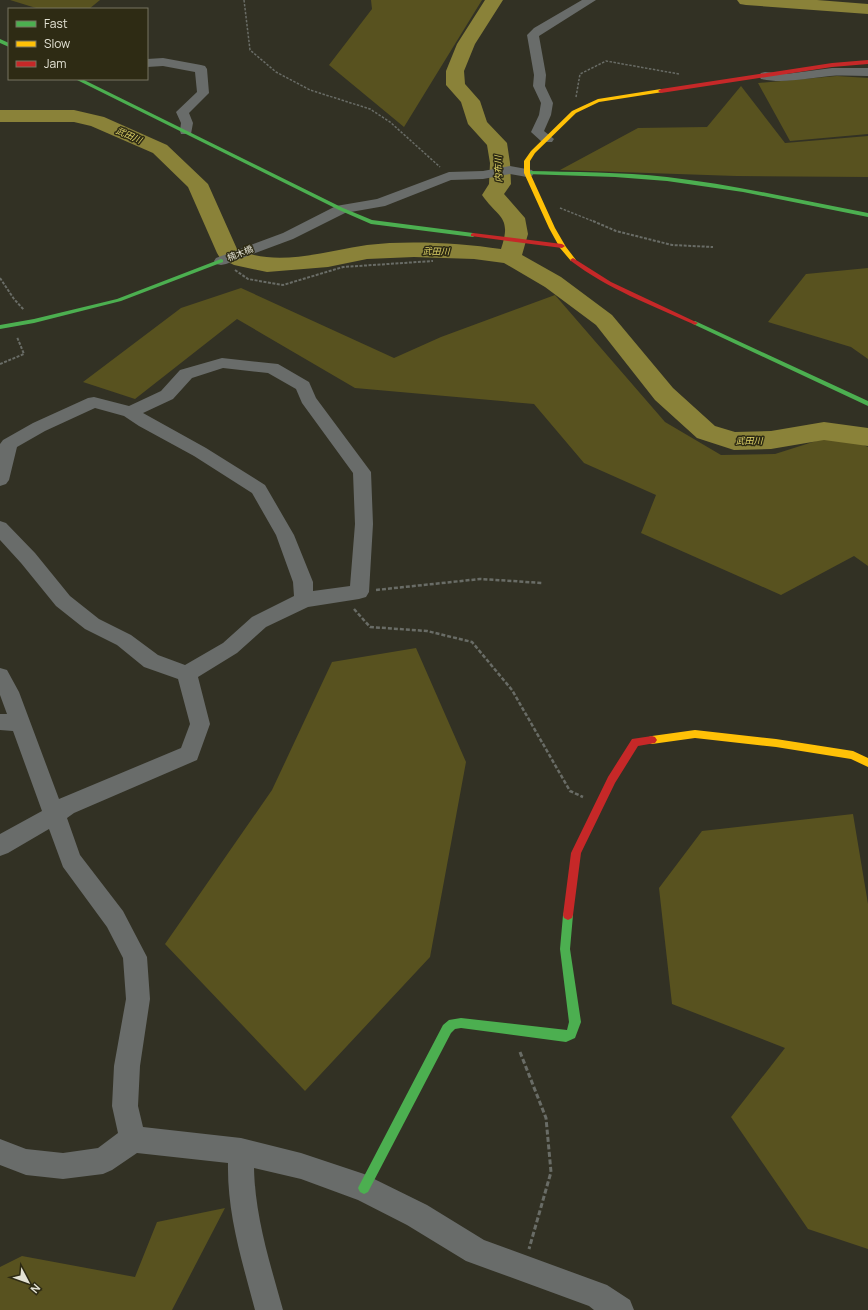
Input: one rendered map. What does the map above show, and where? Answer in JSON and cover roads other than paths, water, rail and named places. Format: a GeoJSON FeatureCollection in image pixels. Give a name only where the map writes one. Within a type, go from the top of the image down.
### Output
{"type":"FeatureCollection","features":[{"type":"Feature","properties":{"kind":"street"},"geometry":{"type":"LineString","coordinates":[[547,138],[537,132],[545,115],[547,103],[539,86],[540,75],[533,35],[538,30],[590,0]]}},
{"type":"Feature","properties":{"kind":"street"},"geometry":{"type":"LineString","coordinates":[[148,63],[163,62],[201,69],[203,93],[182,112],[187,123],[186,131]]}},
{"type":"Feature","properties":{"kind":"street"},"geometry":{"type":"LineString","coordinates":[[868,62],[832,65],[765,76],[719,81],[598,101],[574,112],[533,152],[528,161],[527,173],[562,246],[576,263],[609,284],[868,404]]}},
{"type":"Feature","properties":{"kind":"street"},"geometry":{"type":"LineString","coordinates":[[765,76],[786,78],[832,72],[868,72]]}},
{"type":"Feature","properties":{"kind":"street"},"geometry":{"type":"LineString","coordinates":[[80,80],[186,131],[341,209],[371,222],[562,246]]}},
{"type":"Feature","properties":{"kind":"street","name":"楠木橋"},"geometry":{"type":"LineString","coordinates":[[221,261],[310,226],[341,209],[380,203],[449,176],[483,175],[510,170],[527,173]]}},
{"type":"Feature","properties":{"kind":"street"},"geometry":{"type":"LineString","coordinates":[[527,173],[567,173],[668,180],[736,190],[868,215]]}},
{"type":"Feature","properties":{"kind":"street"},"geometry":{"type":"LineString","coordinates":[[0,327],[34,321],[119,300],[221,261]]}},
{"type":"Feature","properties":{"kind":"street"},"geometry":{"type":"LineString","coordinates":[[130,412],[167,395],[186,374],[222,363],[272,368],[303,386],[308,399],[362,472],[364,524],[351,594],[304,600],[259,622],[230,648],[187,674]]}},
{"type":"Feature","properties":{"kind":"street"},"geometry":{"type":"LineString","coordinates":[[0,480],[9,444],[94,402],[130,412],[145,422],[200,452],[259,489],[285,535],[304,582],[304,600]]}},
{"type":"Feature","properties":{"kind":"street"},"geometry":{"type":"LineString","coordinates":[[0,528],[28,558],[63,601],[92,624],[124,640],[151,661],[187,674]]}},
{"type":"Feature","properties":{"kind":"street"},"geometry":{"type":"LineString","coordinates":[[0,846],[54,816],[66,806],[190,754],[200,724],[187,674]]}},
{"type":"Feature","properties":{"kind":"street"},"geometry":{"type":"LineString","coordinates":[[0,676],[9,692],[21,723],[71,860],[115,919],[135,957],[138,999],[127,1066],[125,1106],[133,1139]]}},
{"type":"Feature","properties":{"kind":"street"},"geometry":{"type":"LineString","coordinates":[[0,722],[21,723]]}},
{"type":"Feature","properties":{"kind":"street"},"geometry":{"type":"LineString","coordinates":[[364,1188],[447,1029],[453,1024],[461,1023],[566,1036],[571,1034],[575,1022],[565,949],[571,884],[576,853],[611,780],[635,742],[695,734],[776,742],[853,755],[868,763]]}},
{"type":"Feature","properties":{"kind":"street"},"geometry":{"type":"LineString","coordinates":[[0,1152],[26,1162],[63,1166],[103,1161],[133,1139],[241,1151],[301,1166],[364,1188],[417,1215],[476,1251],[597,1295],[620,1310]]}},
{"type":"Feature","properties":{"kind":"street"},"geometry":{"type":"LineString","coordinates":[[241,1151],[240,1187],[248,1233],[269,1310]]}},
{"type":"Feature","properties":{"kind":"waterway","name":"内布川"},"geometry":{"type":"LineString","coordinates":[[494,0],[466,44],[455,71],[456,85],[470,101],[478,124],[497,143],[500,163],[500,184],[493,195],[514,218],[517,234],[510,257]]}},
{"type":"Feature","properties":{"kind":"waterway","name":"内布川"},"geometry":{"type":"LineString","coordinates":[[746,0],[868,9]]}},
{"type":"Feature","properties":{"kind":"waterway","name":"武田川"},"geometry":{"type":"LineString","coordinates":[[0,116],[74,116],[97,121],[160,149],[197,184],[228,253],[242,260],[267,265],[328,260],[367,252],[414,250],[474,252],[510,257]]}},
{"type":"Feature","properties":{"kind":"waterway","name":"武田川"},"geometry":{"type":"LineString","coordinates":[[510,257],[553,282],[604,320],[664,394],[706,432],[734,441],[771,440],[824,431],[868,437]]}}]}
